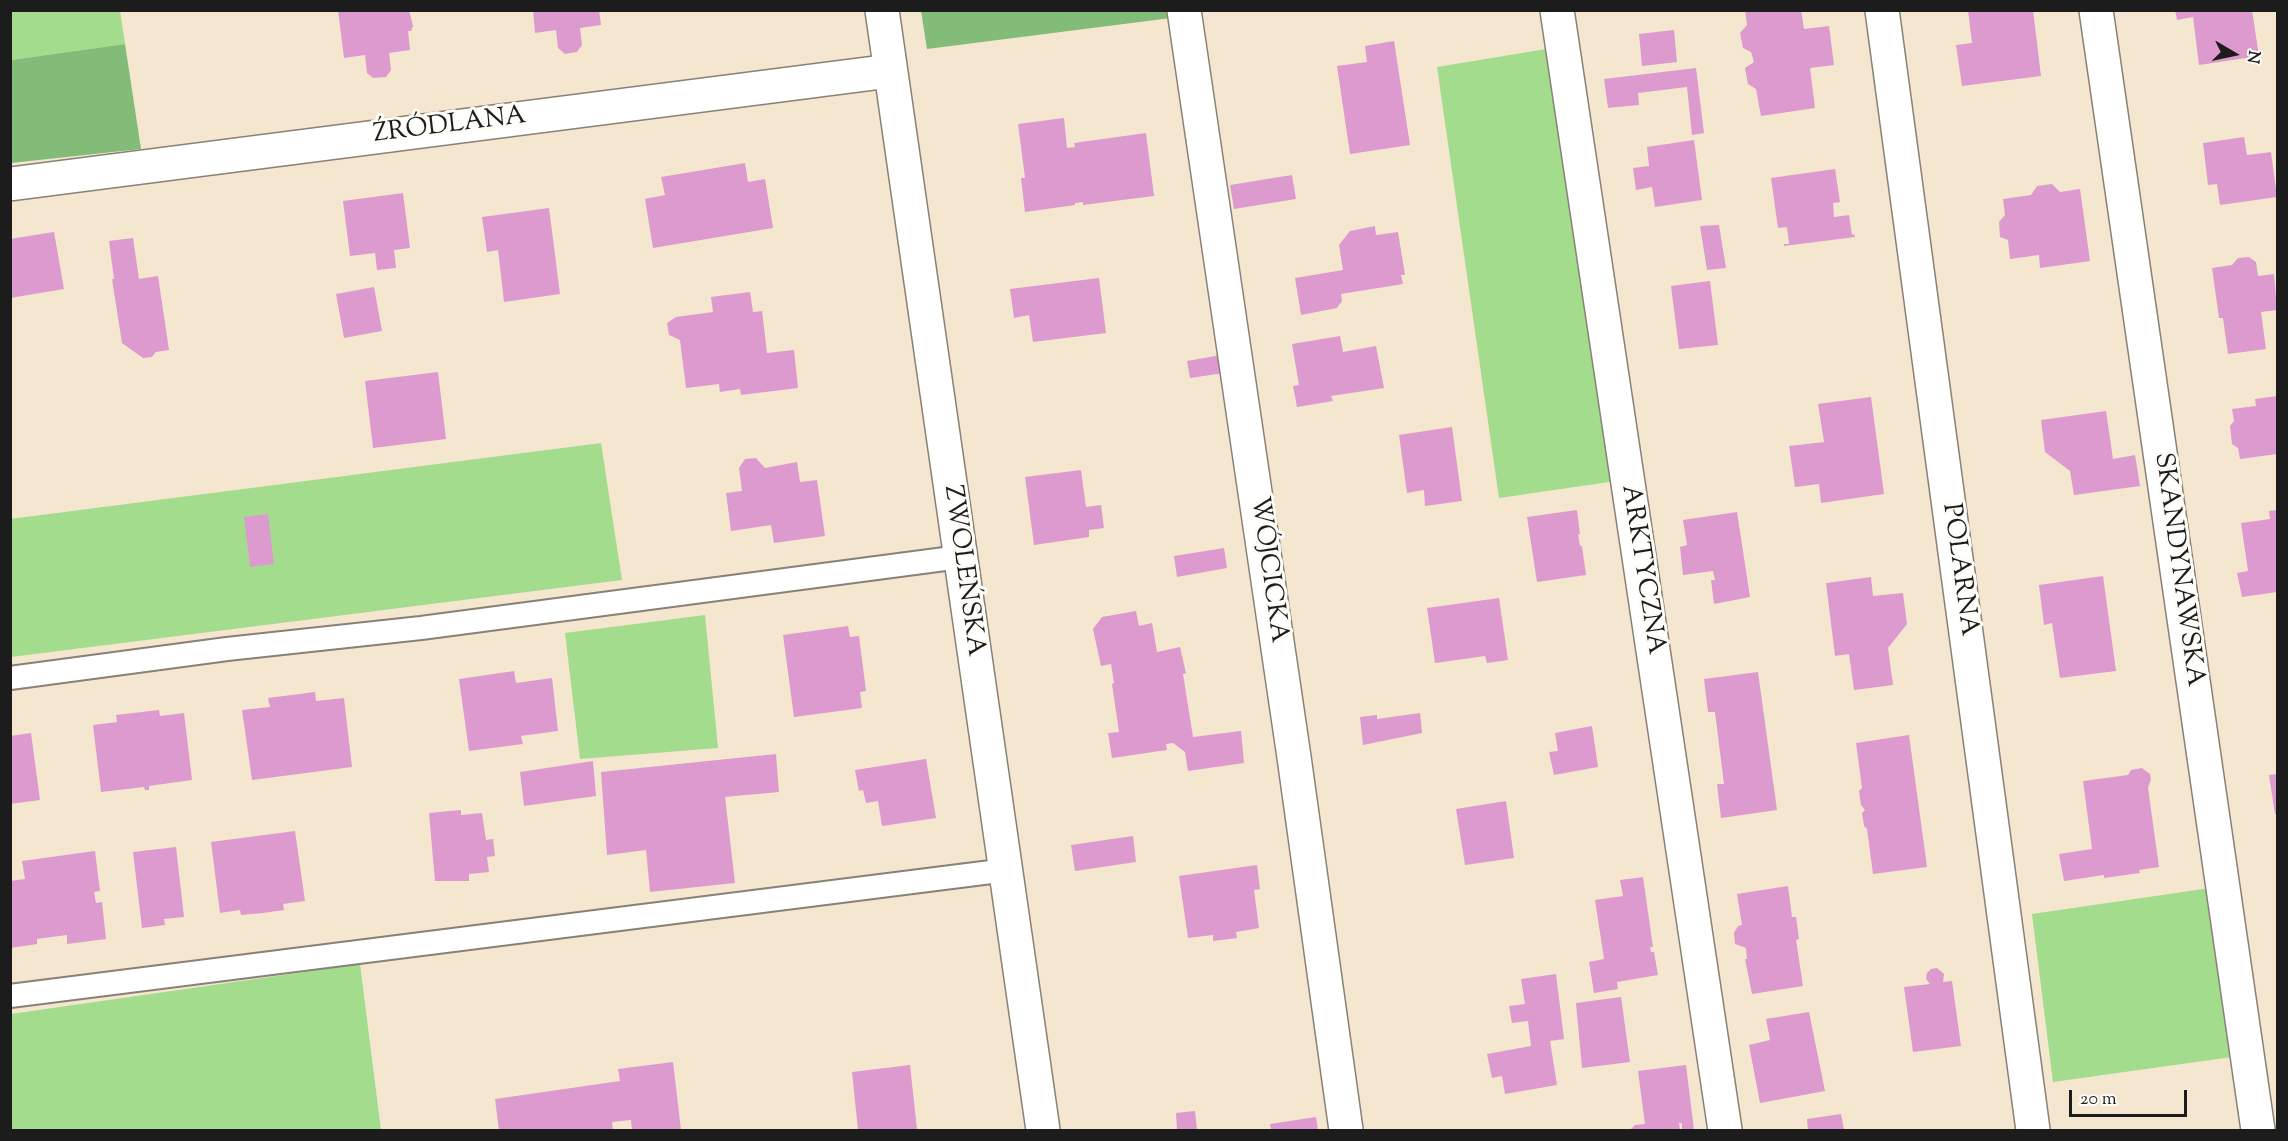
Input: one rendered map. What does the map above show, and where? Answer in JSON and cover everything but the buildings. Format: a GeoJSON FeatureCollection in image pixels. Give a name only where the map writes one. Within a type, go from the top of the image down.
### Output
{"type":"FeatureCollection","features":[{"type":"Feature","properties":{"kind":"street","name":"ZWOLEŃSKA"},"geometry":{"type":"LineString","coordinates":[[882,10],[1043,1131]]}},
{"type":"Feature","properties":{"kind":"street","name":"WÓJCICKA"},"geometry":{"type":"LineString","coordinates":[[1184,10],[1293,745],[1346,1131]]}},
{"type":"Feature","properties":{"kind":"street","name":"ARKTYCZNA"},"geometry":{"type":"LineString","coordinates":[[1557,10],[1725,1131]]}},
{"type":"Feature","properties":{"kind":"street","name":"POLARNA"},"geometry":{"type":"LineString","coordinates":[[1882,10],[2033,1131]]}},
{"type":"Feature","properties":{"kind":"street","name":"SKANDYNAWSKA"},"geometry":{"type":"LineString","coordinates":[[2096,10],[2258,1131]]}},
{"type":"Feature","properties":{"kind":"street","name":"ŹRÓDLANA"},"geometry":{"type":"LineString","coordinates":[[10,184],[890,71]]}},
{"type":"Feature","properties":{"kind":"lane"},"geometry":{"type":"LineString","coordinates":[[10,678],[227,649],[421,628],[960,557]]}},
{"type":"Feature","properties":{"kind":"lane"},"geometry":{"type":"LineString","coordinates":[[10,996],[1007,870]]}},
{"type":"Feature","properties":{"kind":"green space"},"geometry":{"type":"Polygon","coordinates":[[[1170,10],[1171,18],[927,49],[921,11],[1170,10]]]}},
{"type":"Feature","properties":{"kind":"green space"},"geometry":{"type":"Polygon","coordinates":[[[10,11],[120,11],[125,44],[11,60],[10,11]]]}},
{"type":"Feature","properties":{"kind":"green space"},"geometry":{"type":"Polygon","coordinates":[[[125,44],[141,149],[11,163],[11,60],[125,44]]]}},
{"type":"Feature","properties":{"kind":"green space"},"geometry":{"type":"Polygon","coordinates":[[[1552,48],[1616,481],[1499,498],[1437,67],[1552,48]]]}},
{"type":"Feature","properties":{"kind":"green space"},"geometry":{"type":"Polygon","coordinates":[[[601,443],[622,580],[11,657],[10,519],[601,443]]]}},
{"type":"Feature","properties":{"kind":"green space"},"geometry":{"type":"Polygon","coordinates":[[[705,615],[718,748],[580,759],[565,633],[705,615]]]}},
{"type":"Feature","properties":{"kind":"green space"},"geometry":{"type":"Polygon","coordinates":[[[2210,888],[2232,1057],[2053,1082],[2032,914],[2210,888]]]}},
{"type":"Feature","properties":{"kind":"green space"},"geometry":{"type":"Polygon","coordinates":[[[360,964],[381,1130],[11,1130],[11,1014],[360,964]]]}}]}
